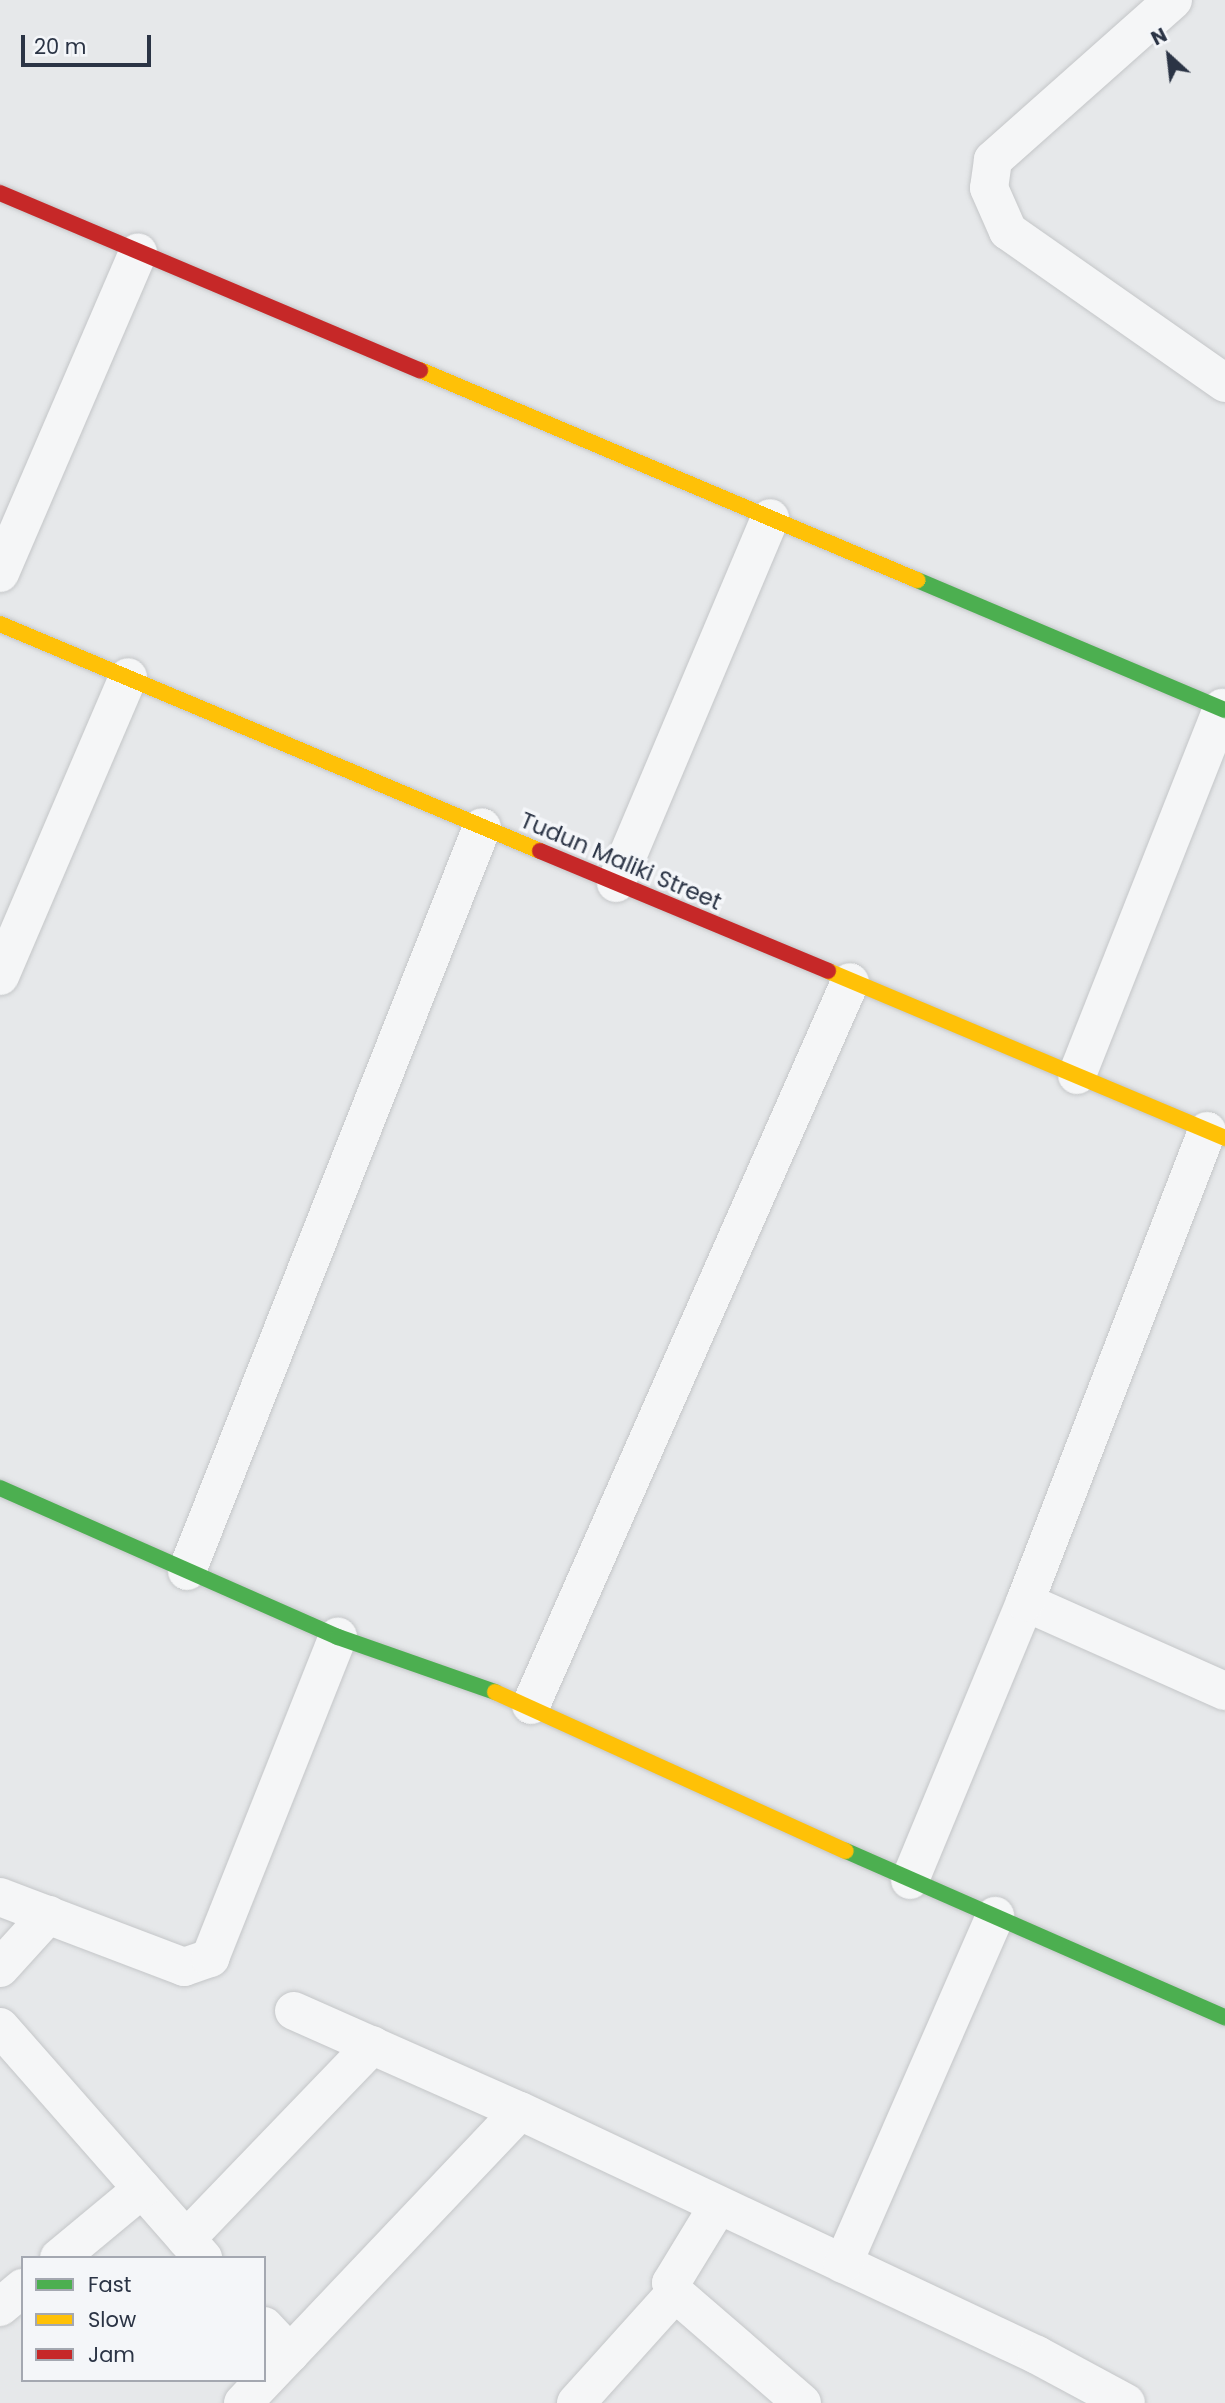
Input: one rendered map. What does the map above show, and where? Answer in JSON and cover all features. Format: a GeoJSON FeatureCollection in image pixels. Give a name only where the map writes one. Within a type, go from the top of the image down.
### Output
{"type":"FeatureCollection","features":[{"type":"Feature","properties":{"kind":"street"},"geometry":{"type":"LineString","coordinates":[[1173,0],[993,160],[989,188],[1008,231],[1225,383]]}},
{"type":"Feature","properties":{"kind":"street"},"geometry":{"type":"LineString","coordinates":[[0,193],[1223,709],[1077,1075]]}},
{"type":"Feature","properties":{"kind":"street"},"geometry":{"type":"LineString","coordinates":[[0,573],[138,251]]}},
{"type":"Feature","properties":{"kind":"street"},"geometry":{"type":"LineString","coordinates":[[616,883],[770,518]]}},
{"type":"Feature","properties":{"kind":"street","name":"Tudun Maliki Street"},"geometry":{"type":"LineString","coordinates":[[0,624],[1216,1135]]}},
{"type":"Feature","properties":{"kind":"street"},"geometry":{"type":"LineString","coordinates":[[0,976],[128,677]]}},
{"type":"Feature","properties":{"kind":"street"},"geometry":{"type":"LineString","coordinates":[[187,1571],[482,827]]}},
{"type":"Feature","properties":{"kind":"street"},"geometry":{"type":"LineString","coordinates":[[531,1705],[850,982]]}},
{"type":"Feature","properties":{"kind":"street"},"geometry":{"type":"LineString","coordinates":[[910,1880],[1216,1135]]}},
{"type":"Feature","properties":{"kind":"street"},"geometry":{"type":"LineString","coordinates":[[0,1488],[338,1637],[531,1705],[910,1880],[1225,2017]]}},
{"type":"Feature","properties":{"kind":"street"},"geometry":{"type":"LineString","coordinates":[[1025,1602],[1225,1691]]}},
{"type":"Feature","properties":{"kind":"street"},"geometry":{"type":"LineString","coordinates":[[0,1898],[184,1966],[210,1958],[338,1637]]}},
{"type":"Feature","properties":{"kind":"street"},"geometry":{"type":"LineString","coordinates":[[0,1968],[48,1915]]}},
{"type":"Feature","properties":{"kind":"street"},"geometry":{"type":"LineString","coordinates":[[843,2264],[995,1916]]}},
{"type":"Feature","properties":{"kind":"street"},"geometry":{"type":"LineString","coordinates":[[294,2011],[520,2111],[1037,2355],[1126,2403]]}},
{"type":"Feature","properties":{"kind":"street"},"geometry":{"type":"LineString","coordinates":[[0,2027],[195,2248],[373,2045]]}},
{"type":"Feature","properties":{"kind":"street"},"geometry":{"type":"LineString","coordinates":[[266,2379],[520,2111]]}},
{"type":"Feature","properties":{"kind":"street"},"geometry":{"type":"LineString","coordinates":[[61,2256],[142,2189]]}},
{"type":"Feature","properties":{"kind":"street"},"geometry":{"type":"LineString","coordinates":[[718,2206],[676,2272],[671,2283],[675,2293],[802,2403]]}},
{"type":"Feature","properties":{"kind":"street"},"geometry":{"type":"LineString","coordinates":[[0,2307],[21,2290]]}},
{"type":"Feature","properties":{"kind":"street"},"geometry":{"type":"LineString","coordinates":[[576,2403],[675,2293]]}},
{"type":"Feature","properties":{"kind":"street"},"geometry":{"type":"LineString","coordinates":[[266,2328],[290,2354]]}},
{"type":"Feature","properties":{"kind":"street"},"geometry":{"type":"LineString","coordinates":[[243,2403],[263,2382]]}},
{"type":"Feature","properties":{"kind":"traffic: fast"},"geometry":{"type":"LineString","coordinates":[[917,580],[1225,710]]}},
{"type":"Feature","properties":{"kind":"traffic: fast"},"geometry":{"type":"LineString","coordinates":[[0,1488],[338,1637],[495,1692]]}},
{"type":"Feature","properties":{"kind":"traffic: fast"},"geometry":{"type":"LineString","coordinates":[[846,1851],[1225,2017]]}},
{"type":"Feature","properties":{"kind":"traffic: slow"},"geometry":{"type":"LineString","coordinates":[[420,370],[917,580]]}},
{"type":"Feature","properties":{"kind":"traffic: slow"},"geometry":{"type":"LineString","coordinates":[[0,624],[540,851]]}},
{"type":"Feature","properties":{"kind":"traffic: slow"},"geometry":{"type":"LineString","coordinates":[[828,971],[1225,1138]]}},
{"type":"Feature","properties":{"kind":"traffic: slow"},"geometry":{"type":"LineString","coordinates":[[495,1692],[846,1851]]}},
{"type":"Feature","properties":{"kind":"traffic: jam"},"geometry":{"type":"LineString","coordinates":[[0,193],[420,370]]}},
{"type":"Feature","properties":{"kind":"traffic: jam"},"geometry":{"type":"LineString","coordinates":[[540,851],[828,971]]}}]}
